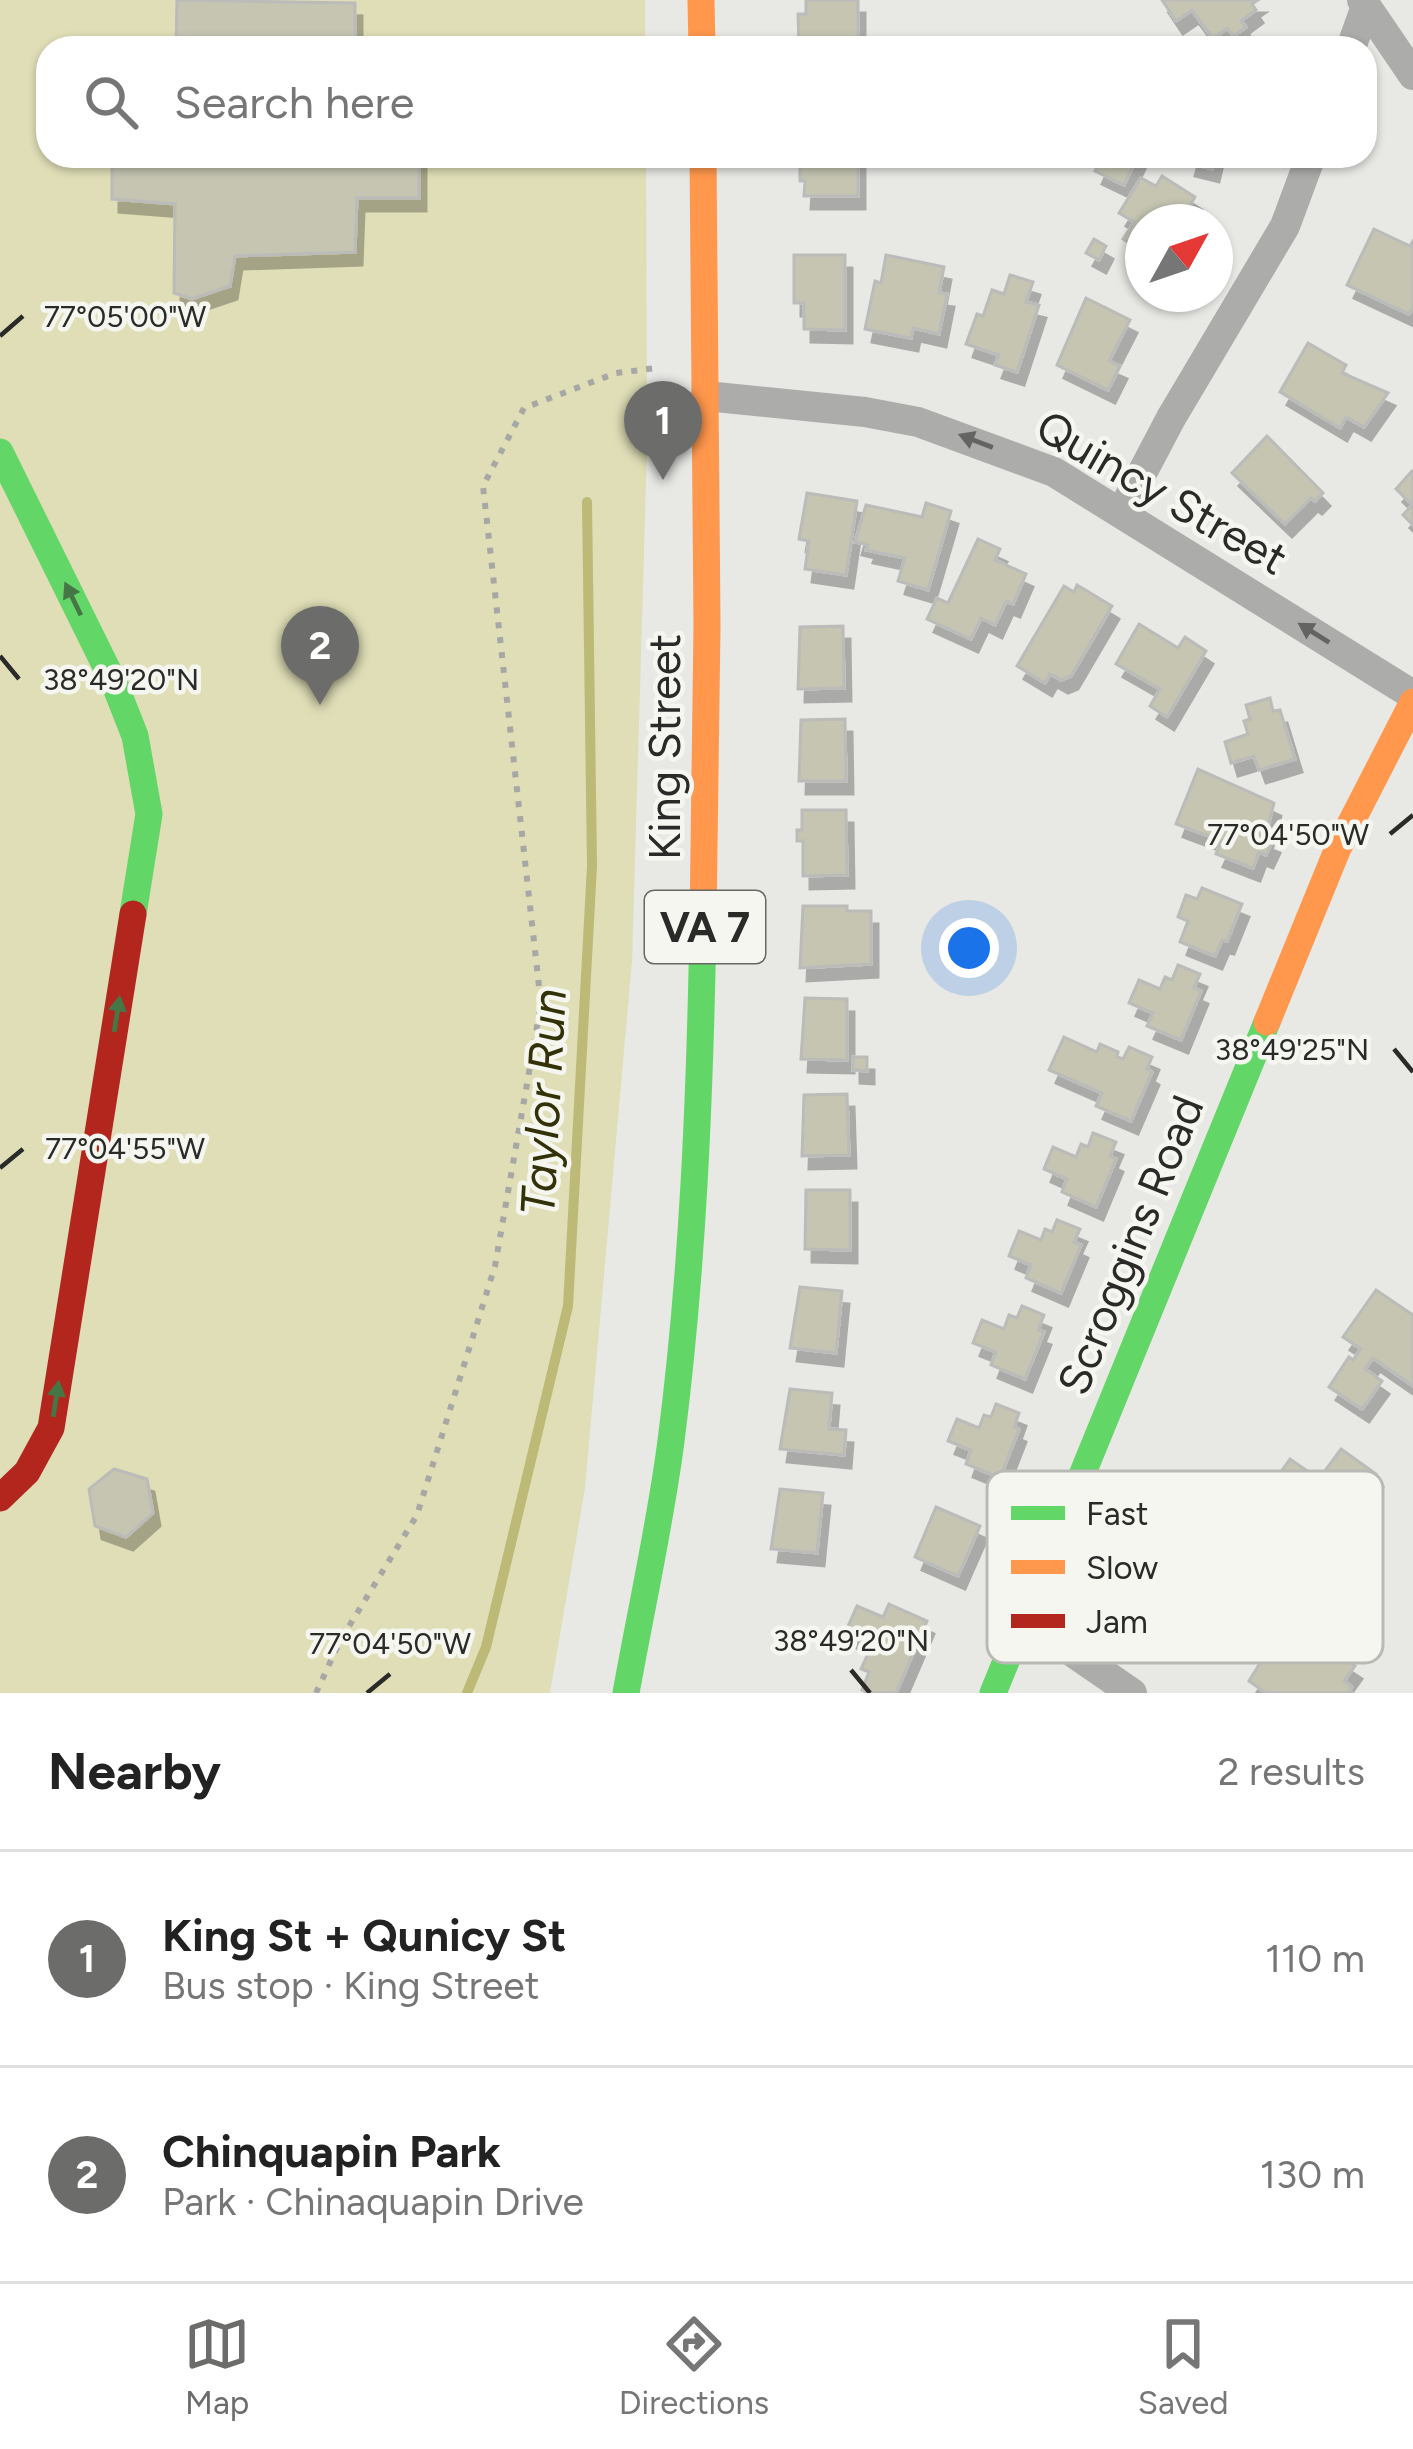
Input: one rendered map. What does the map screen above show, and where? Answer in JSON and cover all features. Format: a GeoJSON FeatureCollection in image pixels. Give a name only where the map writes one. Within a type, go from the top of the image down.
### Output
{"type":"FeatureCollection","features":[{"type":"Feature","properties":{"kind":"street"},"geometry":{"type":"LineString","coordinates":[[701,0],[701,36]]}},
{"type":"Feature","properties":{"kind":"street"},"geometry":{"type":"LineString","coordinates":[[1354,36],[1364,3]]}},
{"type":"Feature","properties":{"kind":"street"},"geometry":{"type":"LineString","coordinates":[[1364,3],[1413,75]]}},
{"type":"Feature","properties":{"kind":"street","name":"King Street"},"geometry":{"type":"LineString","coordinates":[[626,1693],[675,1412],[703,1013],[708,778],[703,168]]}},
{"type":"Feature","properties":{"kind":"street"},"geometry":{"type":"LineString","coordinates":[[1121,513],[1285,226],[1307,168]]}},
{"type":"Feature","properties":{"kind":"street","name":"Quincy Street"},"geometry":{"type":"LineString","coordinates":[[706,396],[918,422],[1054,472],[1413,699]]}},
{"type":"Feature","properties":{"kind":"street"},"geometry":{"type":"LineString","coordinates":[[0,452],[115,685],[134,736],[149,814],[51,1428],[27,1472],[0,1498]]}},
{"type":"Feature","properties":{"kind":"street","name":"Scroggins Road"},"geometry":{"type":"LineString","coordinates":[[1083,1471],[1338,848],[1413,699]]}},
{"type":"Feature","properties":{"kind":"street","name":"Scroggins Road"},"geometry":{"type":"LineString","coordinates":[[993,1693],[1005,1663]]}},
{"type":"Feature","properties":{"kind":"street"},"geometry":{"type":"LineString","coordinates":[[1088,1663],[1132,1693]]}},
{"type":"Feature","properties":{"kind":"path"},"geometry":{"type":"LineString","coordinates":[[316,1693],[340,1641],[417,1515],[495,1266],[541,1004],[482,485],[524,408],[616,373],[657,368]]}},
{"type":"Feature","properties":{"kind":"green space"},"geometry":{"type":"Polygon","coordinates":[[[0,0],[645,0],[645,36],[36,36],[36,168],[646,168],[647,449],[632,961],[585,1488],[550,1693],[0,1693],[0,0]]]}},
{"type":"Feature","properties":{"kind":"building"},"geometry":{"type":"Polygon","coordinates":[[[177,0],[355,3],[355,36],[176,36],[177,0]]]}},
{"type":"Feature","properties":{"kind":"building"},"geometry":{"type":"Polygon","coordinates":[[[806,0],[858,0],[858,36],[799,36],[798,14],[806,14],[806,0]]]}},
{"type":"Feature","properties":{"kind":"building"},"geometry":{"type":"Polygon","coordinates":[[[1162,0],[1258,0],[1252,4],[1256,10],[1241,21],[1246,27],[1234,36],[1227,28],[1211,36],[1192,10],[1176,21],[1162,0]]]}},
{"type":"Feature","properties":{"kind":"building"},"geometry":{"type":"Polygon","coordinates":[[[112,168],[419,168],[419,198],[357,198],[355,252],[235,256],[230,286],[192,299],[174,293],[175,204],[112,199],[112,168]]]}},
{"type":"Feature","properties":{"kind":"building"},"geometry":{"type":"Polygon","coordinates":[[[800,168],[858,168],[858,196],[804,196],[805,181],[800,181],[800,168]]]}},
{"type":"Feature","properties":{"kind":"building"},"geometry":{"type":"Polygon","coordinates":[[[1096,168],[1132,168],[1124,185],[1096,168]]]}},
{"type":"Feature","properties":{"kind":"building"},"geometry":{"type":"Polygon","coordinates":[[[1162,176],[1195,197],[1191,204],[1125,204],[1125,217],[1119,213],[1141,178],[1156,186],[1162,176]]]}},
{"type":"Feature","properties":{"kind":"building"},"geometry":{"type":"Polygon","coordinates":[[[1374,229],[1410,246],[1413,241],[1413,307],[1409,314],[1347,285],[1374,229]]]}},
{"type":"Feature","properties":{"kind":"building"},"geometry":{"type":"Polygon","coordinates":[[[1094,239],[1106,246],[1099,260],[1086,253],[1094,239]]]}},
{"type":"Feature","properties":{"kind":"building"},"geometry":{"type":"Polygon","coordinates":[[[794,255],[845,255],[845,330],[804,329],[804,303],[794,303],[794,255]]]}},
{"type":"Feature","properties":{"kind":"building"},"geometry":{"type":"Polygon","coordinates":[[[886,255],[944,267],[939,293],[947,294],[939,334],[913,328],[911,338],[865,329],[886,255]]]}},
{"type":"Feature","properties":{"kind":"building"},"geometry":{"type":"Polygon","coordinates":[[[1010,275],[1033,282],[1026,302],[1039,305],[1017,372],[995,365],[999,355],[966,344],[992,290],[1004,294],[1010,275]]]}},
{"type":"Feature","properties":{"kind":"building"},"geometry":{"type":"Polygon","coordinates":[[[1086,298],[1130,320],[1109,361],[1120,366],[1108,390],[1057,365],[1086,298]]]}},
{"type":"Feature","properties":{"kind":"building"},"geometry":{"type":"Polygon","coordinates":[[[1308,343],[1346,365],[1342,373],[1388,393],[1364,427],[1346,417],[1340,428],[1280,392],[1308,343]]]}},
{"type":"Feature","properties":{"kind":"building"},"geometry":{"type":"Polygon","coordinates":[[[1267,436],[1323,493],[1315,501],[1311,498],[1285,524],[1232,473],[1267,436]]]}},
{"type":"Feature","properties":{"kind":"building"},"geometry":{"type":"Polygon","coordinates":[[[1412,471],[1413,525],[1403,515],[1412,505],[1396,489],[1412,471]]]}},
{"type":"Feature","properties":{"kind":"building"},"geometry":{"type":"Polygon","coordinates":[[[807,493],[857,501],[846,575],[805,569],[809,541],[799,539],[807,493]]]}},
{"type":"Feature","properties":{"kind":"building"},"geometry":{"type":"Polygon","coordinates":[[[926,503],[951,511],[928,590],[898,581],[905,558],[866,550],[868,545],[855,542],[866,505],[922,517],[926,503]]]}},
{"type":"Feature","properties":{"kind":"building"},"geometry":{"type":"Polygon","coordinates":[[[978,539],[1000,549],[995,560],[1026,574],[1013,604],[1006,601],[995,625],[981,618],[971,639],[927,619],[937,598],[948,603],[978,539]]]}},
{"type":"Feature","properties":{"kind":"building"},"geometry":{"type":"Polygon","coordinates":[[[1077,585],[1112,606],[1071,676],[1061,680],[1050,674],[1045,683],[1017,666],[1064,586],[1074,592],[1077,585]]]}},
{"type":"Feature","properties":{"kind":"building"},"geometry":{"type":"Polygon","coordinates":[[[1139,624],[1178,648],[1185,637],[1206,651],[1167,717],[1150,706],[1160,689],[1116,664],[1139,624]]]}},
{"type":"Feature","properties":{"kind":"building"},"geometry":{"type":"Polygon","coordinates":[[[843,626],[844,688],[798,689],[800,627],[843,626]]]}},
{"type":"Feature","properties":{"kind":"building"},"geometry":{"type":"Polygon","coordinates":[[[1270,698],[1273,711],[1280,710],[1295,759],[1259,770],[1254,756],[1231,763],[1225,742],[1248,734],[1246,705],[1270,698]]]}},
{"type":"Feature","properties":{"kind":"building"},"geometry":{"type":"Polygon","coordinates":[[[845,719],[846,781],[799,781],[801,720],[845,719]]]}},
{"type":"Feature","properties":{"kind":"building"},"geometry":{"type":"Polygon","coordinates":[[[1198,769],[1274,803],[1265,837],[1273,840],[1266,855],[1259,852],[1253,868],[1216,854],[1222,841],[1176,824],[1198,769]]]}},
{"type":"Feature","properties":{"kind":"building"},"geometry":{"type":"Polygon","coordinates":[[[802,810],[846,810],[847,875],[803,876],[803,841],[797,841],[802,810]]]}},
{"type":"Feature","properties":{"kind":"building"},"geometry":{"type":"Polygon","coordinates":[[[1202,888],[1242,904],[1227,941],[1222,940],[1215,956],[1180,942],[1188,921],[1178,917],[1186,895],[1197,899],[1202,888]]]}},
{"type":"Feature","properties":{"kind":"building"},"geometry":{"type":"Polygon","coordinates":[[[803,906],[871,911],[871,964],[800,968],[803,906]]]}},
{"type":"Feature","properties":{"kind":"building"},"geometry":{"type":"Polygon","coordinates":[[[1178,965],[1200,974],[1194,988],[1201,991],[1181,1040],[1147,1026],[1153,1013],[1129,1003],[1139,980],[1160,989],[1165,977],[1172,980],[1178,965]]]}},
{"type":"Feature","properties":{"kind":"building"},"geometry":{"type":"Polygon","coordinates":[[[805,998],[847,999],[847,1060],[801,1059],[805,998]]]}},
{"type":"Feature","properties":{"kind":"building"},"geometry":{"type":"Polygon","coordinates":[[[1064,1037],[1097,1052],[1100,1044],[1123,1059],[1129,1047],[1152,1057],[1147,1069],[1152,1072],[1131,1121],[1096,1106],[1102,1093],[1049,1070],[1064,1037]]]}},
{"type":"Feature","properties":{"kind":"building"},"geometry":{"type":"Polygon","coordinates":[[[853,1057],[867,1057],[867,1071],[853,1070],[853,1057]]]}},
{"type":"Feature","properties":{"kind":"building"},"geometry":{"type":"Polygon","coordinates":[[[847,1094],[849,1155],[802,1156],[804,1095],[847,1094]]]}},
{"type":"Feature","properties":{"kind":"building"},"geometry":{"type":"Polygon","coordinates":[[[1093,1133],[1116,1142],[1110,1156],[1116,1159],[1096,1207],[1062,1192],[1067,1179],[1044,1169],[1053,1147],[1076,1157],[1081,1144],[1088,1147],[1093,1133]]]}},
{"type":"Feature","properties":{"kind":"building"},"geometry":{"type":"Polygon","coordinates":[[[806,1190],[850,1190],[850,1250],[805,1249],[806,1190]]]}},
{"type":"Feature","properties":{"kind":"building"},"geometry":{"type":"Polygon","coordinates":[[[1057,1220],[1080,1229],[1074,1242],[1081,1245],[1061,1293],[1026,1278],[1031,1265],[1009,1256],[1019,1231],[1041,1240],[1045,1229],[1052,1232],[1057,1220]]]}},
{"type":"Feature","properties":{"kind":"building"},"geometry":{"type":"Polygon","coordinates":[[[800,1287],[842,1291],[836,1353],[790,1348],[800,1287]]]}},
{"type":"Feature","properties":{"kind":"building"},"geometry":{"type":"Polygon","coordinates":[[[1376,1290],[1413,1315],[1413,1386],[1373,1358],[1365,1369],[1382,1381],[1362,1409],[1329,1387],[1349,1357],[1353,1360],[1361,1349],[1343,1337],[1376,1290]]]}},
{"type":"Feature","properties":{"kind":"building"},"geometry":{"type":"Polygon","coordinates":[[[1022,1306],[1044,1315],[1038,1330],[1044,1332],[1025,1379],[991,1365],[996,1352],[973,1343],[982,1320],[1004,1329],[1009,1315],[1017,1318],[1022,1306]]]}},
{"type":"Feature","properties":{"kind":"building"},"geometry":{"type":"Polygon","coordinates":[[[790,1389],[832,1393],[829,1429],[846,1430],[844,1455],[780,1449],[790,1389]]]}},
{"type":"Feature","properties":{"kind":"building"},"geometry":{"type":"Polygon","coordinates":[[[996,1404],[1019,1413],[1014,1427],[1019,1429],[1003,1471],[987,1473],[966,1464],[971,1450],[948,1441],[957,1419],[979,1428],[984,1415],[991,1417],[996,1404]]]}},
{"type":"Feature","properties":{"kind":"building"},"geometry":{"type":"Polygon","coordinates":[[[1341,1449],[1372,1471],[1325,1471],[1341,1449]]]}},
{"type":"Feature","properties":{"kind":"building"},"geometry":{"type":"Polygon","coordinates":[[[1290,1459],[1307,1471],[1281,1471],[1290,1459]]]}},
{"type":"Feature","properties":{"kind":"building"},"geometry":{"type":"Polygon","coordinates":[[[114,1469],[147,1479],[153,1513],[126,1537],[95,1526],[89,1489],[114,1469]]]}},
{"type":"Feature","properties":{"kind":"building"},"geometry":{"type":"Polygon","coordinates":[[[780,1489],[823,1493],[817,1553],[771,1549],[780,1489]]]}},
{"type":"Feature","properties":{"kind":"building"},"geometry":{"type":"Polygon","coordinates":[[[936,1507],[980,1526],[958,1576],[915,1557],[936,1507]]]}},
{"type":"Feature","properties":{"kind":"building"},"geometry":{"type":"Polygon","coordinates":[[[889,1604],[927,1621],[896,1693],[868,1693],[862,1690],[869,1672],[861,1669],[872,1645],[845,1633],[857,1606],[883,1617],[889,1604]]]}},
{"type":"Feature","properties":{"kind":"building"},"geometry":{"type":"Polygon","coordinates":[[[1260,1663],[1355,1666],[1344,1681],[1352,1693],[1266,1693],[1249,1681],[1260,1663]]]}},
{"type":"Feature","properties":{"kind":"waterway","name":"Taylor Run"},"geometry":{"type":"LineString","coordinates":[[467,1693],[486,1647],[568,1306],[592,866],[587,502]]}},
{"type":"Feature","properties":{"kind":"traffic: fast"},"geometry":{"type":"LineString","coordinates":[[0,452],[115,685],[135,736],[149,814],[133,914]]}},
{"type":"Feature","properties":{"kind":"traffic: fast"},"geometry":{"type":"LineString","coordinates":[[626,1693],[679,1377],[694,1182],[703,922]]}},
{"type":"Feature","properties":{"kind":"traffic: fast"},"geometry":{"type":"LineString","coordinates":[[1084,1471],[1267,1022]]}},
{"type":"Feature","properties":{"kind":"traffic: fast"},"geometry":{"type":"LineString","coordinates":[[993,1693],[1005,1663]]}},
{"type":"Feature","properties":{"kind":"traffic: slow"},"geometry":{"type":"LineString","coordinates":[[701,0],[702,36]]}},
{"type":"Feature","properties":{"kind":"traffic: slow"},"geometry":{"type":"LineString","coordinates":[[703,168],[707,626],[703,922]]}},
{"type":"Feature","properties":{"kind":"traffic: slow"},"geometry":{"type":"LineString","coordinates":[[1267,1022],[1338,848],[1413,702]]}},
{"type":"Feature","properties":{"kind":"traffic: jam"},"geometry":{"type":"LineString","coordinates":[[0,1498],[27,1472],[51,1428],[133,914]]}},
{"type":"Feature","properties":{"kind":"place","name":"King St + Qunicy St"},"geometry":{"type":"Point","coordinates":[663,480]}},
{"type":"Feature","properties":{"kind":"place","name":"Chinquapin Park"},"geometry":{"type":"Point","coordinates":[320,705]}}]}
